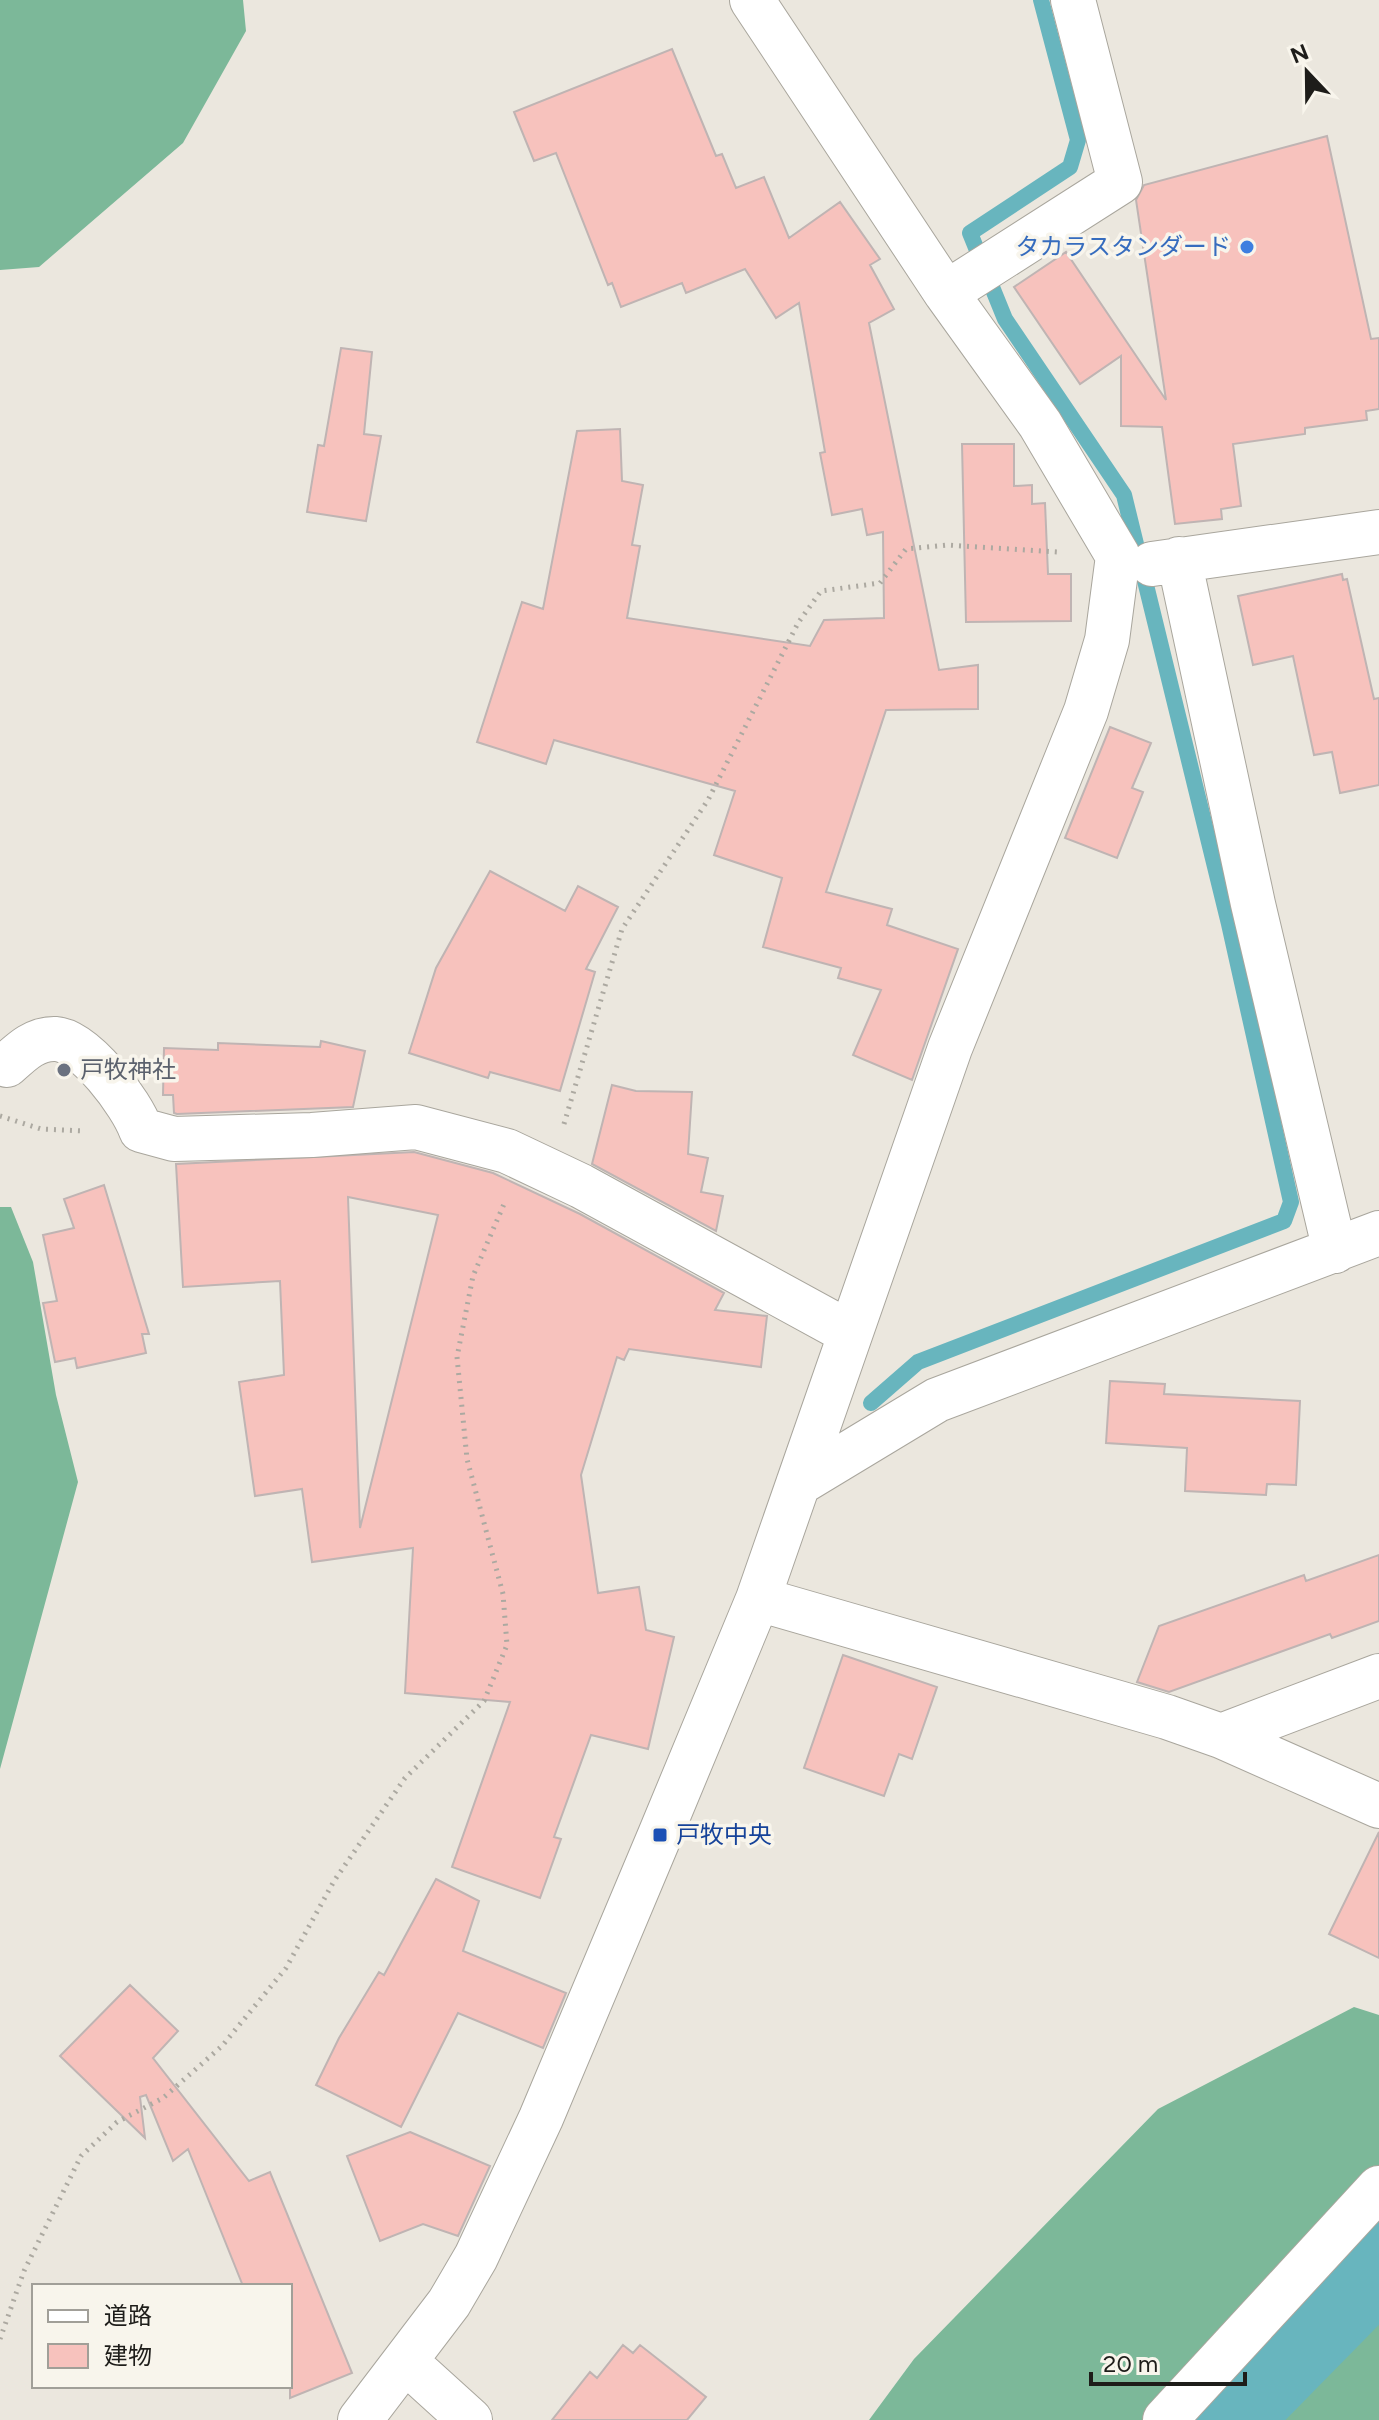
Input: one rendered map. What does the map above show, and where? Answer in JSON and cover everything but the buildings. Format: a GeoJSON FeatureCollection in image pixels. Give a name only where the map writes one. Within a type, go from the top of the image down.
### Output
{"type":"FeatureCollection","features":[{"type":"Feature","properties":{"kind":"street"},"geometry":{"type":"LineString","coordinates":[[360,2420],[449,2303],[476,2257],[541,2118],[758,1599],[950,1048],[1086,711],[1107,640],[1117,563],[1040,424],[946,293],[752,0]]}},
{"type":"Feature","properties":{"kind":"street"},"geometry":{"type":"LineString","coordinates":[[946,293],[1120,182],[1073,0]]}},
{"type":"Feature","properties":{"kind":"street"},"geometry":{"type":"LineString","coordinates":[[1117,563],[1179,559],[1379,532]]}},
{"type":"Feature","properties":{"kind":"street"},"geometry":{"type":"LineString","coordinates":[[1179,559],[1253,904],[1335,1251]]}},
{"type":"Feature","properties":{"kind":"street"},"geometry":{"type":"LineString","coordinates":[[7,1065],[30,1045],[58,1039],[80,1050],[103,1073],[135,1111],[141,1130],[174,1139],[312,1135],[416,1127],[507,1151],[850,1333]]}},
{"type":"Feature","properties":{"kind":"street"},"geometry":{"type":"LineString","coordinates":[[798,1484],[937,1400],[1379,1233]]}},
{"type":"Feature","properties":{"kind":"street"},"geometry":{"type":"LineString","coordinates":[[758,1599],[1221,1736],[1379,1806]]}},
{"type":"Feature","properties":{"kind":"street"},"geometry":{"type":"LineString","coordinates":[[1221,1736],[1379,1676]]}},
{"type":"Feature","properties":{"kind":"street"},"geometry":{"type":"LineString","coordinates":[[1165,2420],[1379,2188]]}},
{"type":"Feature","properties":{"kind":"street"},"geometry":{"type":"LineString","coordinates":[[406,2362],[470,2420]]}},
{"type":"Feature","properties":{"kind":"path"},"geometry":{"type":"LineString","coordinates":[[0,2339],[24,2271],[81,2156],[117,2122],[163,2098],[222,2046],[286,1968],[334,1881],[405,1778],[484,1701],[507,1645],[504,1607],[467,1459],[457,1357],[473,1276],[500,1211],[538,1167],[555,1156],[622,929],[708,800],[798,623],[821,591],[880,583],[906,549],[947,545],[1117,563]]}},
{"type":"Feature","properties":{"kind":"path"},"geometry":{"type":"LineString","coordinates":[[0,1116],[41,1129],[141,1130]]}},
{"type":"Feature","properties":{"kind":"green space"},"geometry":{"type":"Polygon","coordinates":[[[0,0],[243,0],[246,31],[183,143],[39,267],[0,270],[0,0]]]}},
{"type":"Feature","properties":{"kind":"green space"},"geometry":{"type":"Polygon","coordinates":[[[0,1207],[11,1207],[33,1262],[56,1395],[78,1482],[0,1769],[0,1207]]]}},
{"type":"Feature","properties":{"kind":"green space"},"geometry":{"type":"Polygon","coordinates":[[[1354,2007],[1379,2015],[1379,2420],[869,2420],[914,2359],[1158,2109],[1354,2007]]]}},
{"type":"Feature","properties":{"kind":"waterway"},"geometry":{"type":"LineString","coordinates":[[871,1403],[918,1362],[1284,1221],[1291,1202],[1229,924],[1124,495],[1005,319],[970,233],[1070,167],[1078,140],[1041,0]]}},
{"type":"Feature","properties":{"kind":"waterway"},"geometry":{"type":"LineString","coordinates":[[1221,2420],[1379,2259]]}},
{"type":"Feature","properties":{"kind":"place","name":"タカラスタンダード"},"geometry":{"type":"Point","coordinates":[1247,247]}},
{"type":"Feature","properties":{"kind":"place","name":"戸牧神社"},"geometry":{"type":"Point","coordinates":[64,1070]}},
{"type":"Feature","properties":{"kind":"place","name":"戸牧中央"},"geometry":{"type":"Point","coordinates":[660,1835]}}]}
